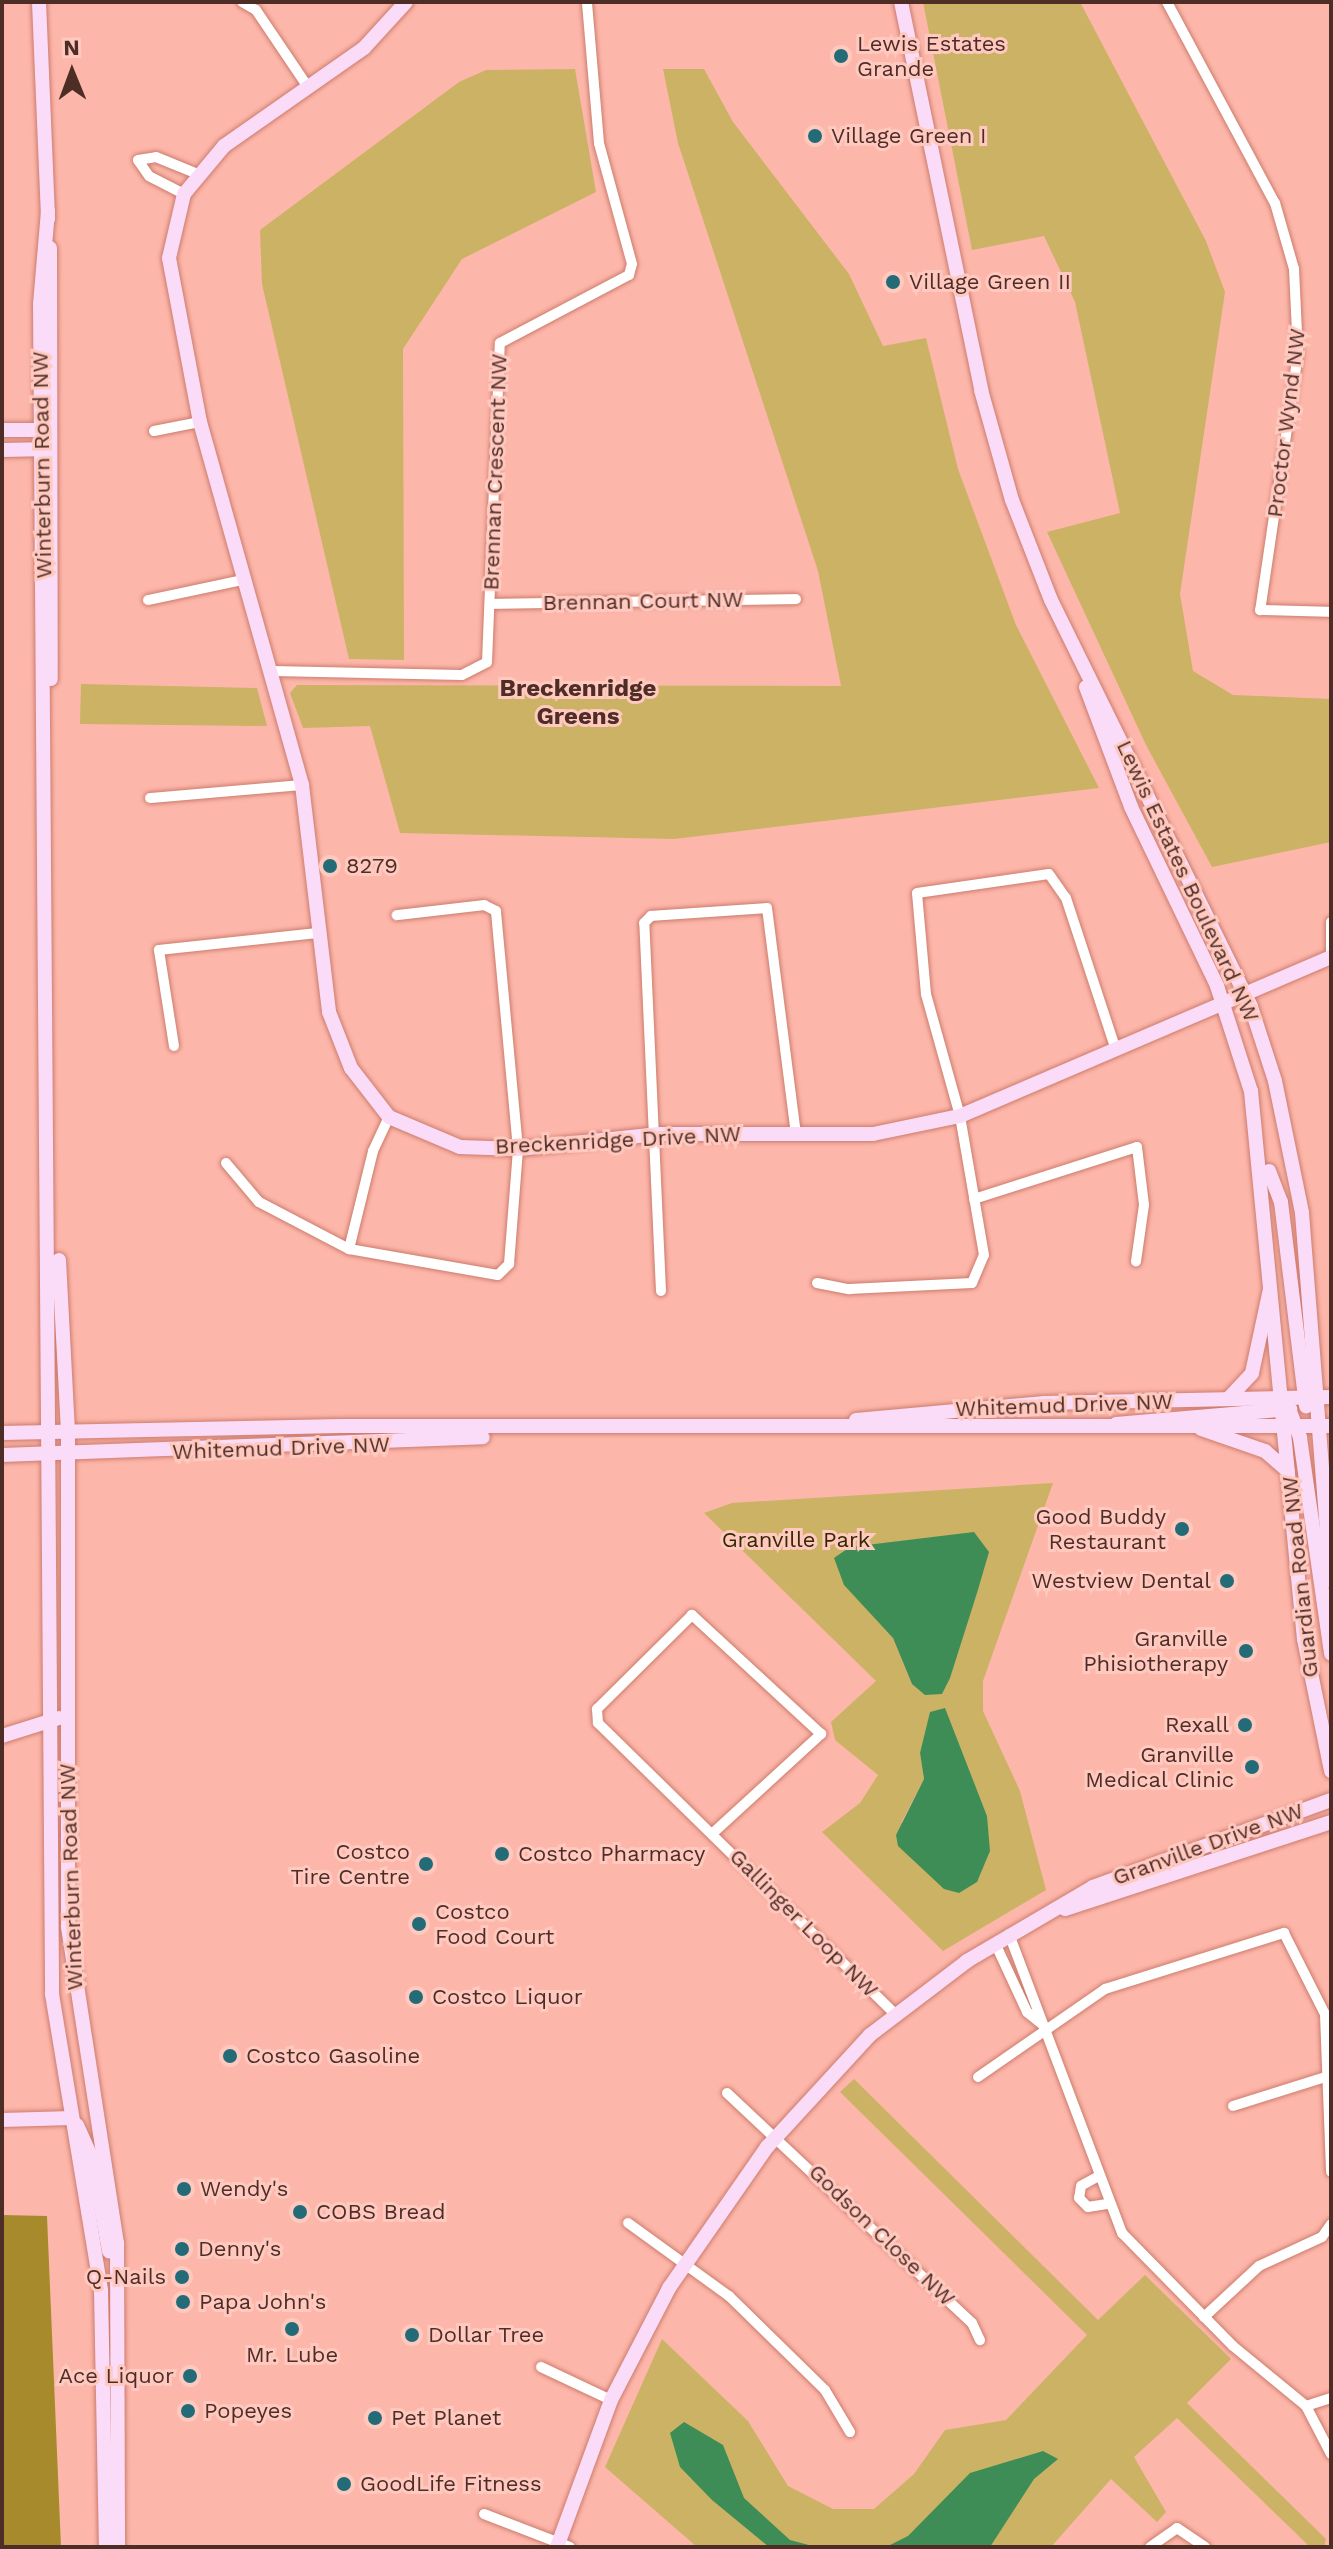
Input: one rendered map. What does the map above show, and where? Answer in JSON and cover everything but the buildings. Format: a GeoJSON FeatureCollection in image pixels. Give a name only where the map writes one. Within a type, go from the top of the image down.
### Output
{"type":"FeatureCollection","features":[{"type":"Feature","properties":{"kind":"main road","name":"Winterburn Road NW"},"geometry":{"type":"LineString","coordinates":[[39,2],[48,211],[52,1994],[104,2328],[106,2547]]}},
{"type":"Feature","properties":{"kind":"main road","name":"Winterburn Road NW"},"geometry":{"type":"LineString","coordinates":[[45,86],[48,2]]}},
{"type":"Feature","properties":{"kind":"main road","name":"Breckenridge Drive NW"},"geometry":{"type":"LineString","coordinates":[[406,2],[375,39],[224,146],[184,194],[169,258],[200,422],[302,785],[317,933],[329,1012],[351,1068],[389,1117],[460,1147],[518,1149],[659,1134],[873,1134],[960,1116],[1331,957]]}},
{"type":"Feature","properties":{"kind":"main road","name":"Lewis Estates Boulevard NW"},"geometry":{"type":"LineString","coordinates":[[901,2],[984,402],[1012,500],[1077,656],[1245,993],[1297,1163],[1315,1364],[1302,1402]]}},
{"type":"Feature","properties":{"kind":"main road"},"geometry":{"type":"LineString","coordinates":[[2,430],[48,430]]}},
{"type":"Feature","properties":{"kind":"main road"},"geometry":{"type":"LineString","coordinates":[[2,450],[48,449]]}},
{"type":"Feature","properties":{"kind":"main road","name":"Lewis Estates Boulevard NW"},"geometry":{"type":"LineString","coordinates":[[1077,656],[1112,762],[1223,1001],[1262,1153],[1273,1269],[1302,1402]]}},
{"type":"Feature","properties":{"kind":"main road"},"geometry":{"type":"LineString","coordinates":[[1262,1153],[1281,1202],[1302,1402],[1292,1427],[1331,1654]]}},
{"type":"Feature","properties":{"kind":"main road","name":"Winterburn Road NW"},"geometry":{"type":"LineString","coordinates":[[50,1204],[68,1433],[67,1718],[71,1972],[109,2182],[118,2289],[118,2547]]}},
{"type":"Feature","properties":{"kind":"main road"},"geometry":{"type":"LineString","coordinates":[[1227,1399],[1252,1373],[1273,1269]]}},
{"type":"Feature","properties":{"kind":"main road"},"geometry":{"type":"LineString","coordinates":[[1315,1364],[1331,1372]]}},
{"type":"Feature","properties":{"kind":"main road","name":"Whitemud Drive NW"},"geometry":{"type":"LineString","coordinates":[[799,1426],[1044,1403],[1227,1399],[1302,1402]]}},
{"type":"Feature","properties":{"kind":"main road"},"geometry":{"type":"LineString","coordinates":[[1086,1430],[1147,1417],[1302,1402]]}},
{"type":"Feature","properties":{"kind":"main road","name":"Guardian Road NW"},"geometry":{"type":"LineString","coordinates":[[1302,1402],[1325,1426],[1331,1581]]}},
{"type":"Feature","properties":{"kind":"main road","name":"Whitemud Drive NW"},"geometry":{"type":"LineString","coordinates":[[68,1433],[340,1426],[559,1431]]}},
{"type":"Feature","properties":{"kind":"main road","name":"Whitemud Drive NW"},"geometry":{"type":"LineString","coordinates":[[2,1433],[49,1444],[68,1455],[559,1431],[799,1426],[1086,1430],[1325,1426]]}},
{"type":"Feature","properties":{"kind":"main road","name":"Guardian Road NW"},"geometry":{"type":"LineString","coordinates":[[1292,1427],[1289,1472],[1307,1661],[1331,1771]]}},
{"type":"Feature","properties":{"kind":"main road"},"geometry":{"type":"LineString","coordinates":[[1201,1429],[1271,1454],[1289,1472]]}},
{"type":"Feature","properties":{"kind":"main road"},"geometry":{"type":"LineString","coordinates":[[2,1446],[49,1444],[68,1433]]}},
{"type":"Feature","properties":{"kind":"main road","name":"Whitemud Drive NW"},"geometry":{"type":"LineString","coordinates":[[2,1455],[49,1444]]}},
{"type":"Feature","properties":{"kind":"main road"},"geometry":{"type":"LineString","coordinates":[[1328,1543],[1331,1527]]}},
{"type":"Feature","properties":{"kind":"main road"},"geometry":{"type":"LineString","coordinates":[[2,1736],[51,1718],[67,1718]]}},
{"type":"Feature","properties":{"kind":"main road","name":"Granville Drive NW"},"geometry":{"type":"LineString","coordinates":[[562,2545],[611,2400],[686,2261],[775,2137],[895,2014],[1009,1934],[1147,1863],[1331,1800]]}},
{"type":"Feature","properties":{"kind":"main road","name":"Granville Drive NW"},"geometry":{"type":"LineString","coordinates":[[1045,1915],[1331,1822]]}},
{"type":"Feature","properties":{"kind":"main road"},"geometry":{"type":"LineString","coordinates":[[2,2120],[72,2118],[92,2158],[118,2289]]}},
{"type":"Feature","properties":{"kind":"street"},"geometry":{"type":"LineString","coordinates":[[242,2],[256,10],[308,87]]}},
{"type":"Feature","properties":{"kind":"street","name":"Brennan Crescent NW"},"geometry":{"type":"LineString","coordinates":[[272,671],[476,672],[487,662],[500,343],[629,275],[632,264],[599,143],[587,2]]}},
{"type":"Feature","properties":{"kind":"street","name":"Proctor Wynd NW"},"geometry":{"type":"LineString","coordinates":[[1167,2],[1275,203],[1296,279],[1298,354],[1260,610],[1331,612]]}},
{"type":"Feature","properties":{"kind":"street"},"geometry":{"type":"LineString","coordinates":[[184,194],[149,176],[138,160],[156,157],[200,175]]}},
{"type":"Feature","properties":{"kind":"street"},"geometry":{"type":"LineString","coordinates":[[154,431],[200,422]]}},
{"type":"Feature","properties":{"kind":"street"},"geometry":{"type":"LineString","coordinates":[[148,600],[243,580]]}},
{"type":"Feature","properties":{"kind":"street","name":"Brennan Court NW"},"geometry":{"type":"LineString","coordinates":[[490,604],[796,599]]}},
{"type":"Feature","properties":{"kind":"street"},"geometry":{"type":"LineString","coordinates":[[150,798],[302,785]]}},
{"type":"Feature","properties":{"kind":"street"},"geometry":{"type":"LineString","coordinates":[[817,1283],[849,1289],[972,1283],[984,1255],[960,1116],[926,994],[917,893],[927,887],[1049,874],[1066,898],[1116,1050]]}},
{"type":"Feature","properties":{"kind":"street"},"geometry":{"type":"LineString","coordinates":[[226,1163],[259,1202],[349,1249],[498,1275],[509,1264],[518,1149],[496,911],[484,905],[397,915]]}},
{"type":"Feature","properties":{"kind":"street"},"geometry":{"type":"LineString","coordinates":[[661,1291],[659,1134],[644,923],[651,916],[767,908],[796,1133]]}},
{"type":"Feature","properties":{"kind":"street"},"geometry":{"type":"LineString","coordinates":[[1331,922],[1331,957]]}},
{"type":"Feature","properties":{"kind":"street"},"geometry":{"type":"LineString","coordinates":[[174,1046],[159,950],[317,933]]}},
{"type":"Feature","properties":{"kind":"street"},"geometry":{"type":"LineString","coordinates":[[349,1249],[373,1151],[389,1117]]}},
{"type":"Feature","properties":{"kind":"street"},"geometry":{"type":"LineString","coordinates":[[974,1199],[1137,1147],[1144,1205],[1136,1261]]}},
{"type":"Feature","properties":{"kind":"street","name":"Gallinger Loop NW"},"geometry":{"type":"LineString","coordinates":[[713,1833],[821,1734],[692,1615],[594,1716],[895,2014]]}},
{"type":"Feature","properties":{"kind":"street"},"geometry":{"type":"LineString","coordinates":[[978,2077],[1044,2026],[1119,1982],[1279,1931],[1295,1944],[1320,1996],[1329,2076],[1331,2172]]}},
{"type":"Feature","properties":{"kind":"street"},"geometry":{"type":"LineString","coordinates":[[1009,1934],[1107,2204],[1134,2250],[1204,2317],[1306,2406],[1327,2429],[1331,2454]]}},
{"type":"Feature","properties":{"kind":"street"},"geometry":{"type":"LineString","coordinates":[[995,1943],[1027,2012],[1044,2026]]}},
{"type":"Feature","properties":{"kind":"street"},"geometry":{"type":"LineString","coordinates":[[1233,2106],[1329,2076]]}},
{"type":"Feature","properties":{"kind":"street","name":"Godson Close NW"},"geometry":{"type":"LineString","coordinates":[[727,2093],[972,2323],[980,2340]]}},
{"type":"Feature","properties":{"kind":"street"},"geometry":{"type":"LineString","coordinates":[[1097,2177],[1081,2186],[1079,2198],[1088,2207],[1107,2204]]}},
{"type":"Feature","properties":{"kind":"street"},"geometry":{"type":"LineString","coordinates":[[628,2223],[686,2261],[825,2390],[850,2432]]}},
{"type":"Feature","properties":{"kind":"street"},"geometry":{"type":"LineString","coordinates":[[1204,2317],[1259,2266],[1322,2237],[1331,2224]]}},
{"type":"Feature","properties":{"kind":"street"},"geometry":{"type":"LineString","coordinates":[[541,2367],[611,2400]]}},
{"type":"Feature","properties":{"kind":"street"},"geometry":{"type":"LineString","coordinates":[[1306,2406],[1331,2398]]}},
{"type":"Feature","properties":{"kind":"street"},"geometry":{"type":"LineString","coordinates":[[484,2514],[562,2545]]}},
{"type":"Feature","properties":{"kind":"street"},"geometry":{"type":"LineString","coordinates":[[1150,2547],[1177,2528],[1205,2547]]}},
{"type":"Feature","properties":{"kind":"green space"},"geometry":{"type":"Polygon","coordinates":[[[923,2],[1080,2],[1206,241],[1225,292],[1180,594],[1193,671],[1233,695],[1331,699],[1331,842],[1212,867],[1146,745],[1047,532],[1120,513],[1075,302],[1044,236],[972,250],[923,2]]]}},
{"type":"Feature","properties":{"kind":"green space"},"geometry":{"type":"Polygon","coordinates":[[[575,69],[596,192],[462,259],[403,349],[404,660],[349,659],[262,284],[260,230],[459,82],[486,70],[575,69]]]}},
{"type":"Feature","properties":{"kind":"green space"},"geometry":{"type":"Polygon","coordinates":[[[663,69],[704,69],[733,122],[849,274],[883,346],[926,338],[958,469],[1016,625],[1099,788],[674,839],[400,833],[370,726],[303,728],[290,693],[297,685],[841,686],[818,571],[678,143],[663,69]]]}},
{"type":"Feature","properties":{"kind":"green space"},"geometry":{"type":"Polygon","coordinates":[[[81,684],[257,688],[267,726],[80,724],[81,684]]]}},
{"type":"Feature","properties":{"kind":"green space","name":"Granville Park"},"geometry":{"type":"Polygon","coordinates":[[[1053,1483],[983,1681],[983,1711],[1020,1791],[1046,1890],[943,1951],[822,1832],[860,1803],[878,1775],[835,1740],[831,1722],[876,1681],[704,1513],[732,1503],[1053,1483]],[[977,1593],[893,1638],[912,1684],[942,1694],[977,1593]],[[944,1708],[920,1753],[924,1779],[901,1823],[987,1816],[944,1708]]]}},
{"type":"Feature","properties":{"kind":"green space"},"geometry":{"type":"Polygon","coordinates":[[[854,2079],[1098,2320],[1145,2275],[1231,2359],[1187,2403],[1326,2539],[1324,2547],[1310,2547],[1177,2418],[1134,2457],[1166,2512],[1157,2522],[1111,2479],[1051,2547],[697,2547],[605,2467],[662,2339],[748,2421],[788,2486],[833,2509],[874,2509],[914,2474],[945,2430],[1006,2420],[1087,2335],[840,2092],[854,2079]]]}},
{"type":"Feature","properties":{"kind":"shaded area"},"geometry":{"type":"Polygon","coordinates":[[[974,1532],[989,1552],[977,1593],[942,1694],[925,1695],[912,1684],[893,1638],[844,1585],[834,1558],[850,1547],[974,1532]]]}},
{"type":"Feature","properties":{"kind":"shaded area"},"geometry":{"type":"Polygon","coordinates":[[[945,1708],[987,1816],[990,1851],[977,1882],[959,1893],[944,1889],[898,1846],[896,1835],[924,1779],[920,1753],[930,1712],[945,1708]]]}},
{"type":"Feature","properties":{"kind":"shaded area"},"geometry":{"type":"Polygon","coordinates":[[[2,2215],[47,2216],[61,2547],[2,2547],[2,2215]]]}},
{"type":"Feature","properties":{"kind":"shaded area"},"geometry":{"type":"Polygon","coordinates":[[[684,2422],[723,2445],[744,2498],[790,2540],[816,2547],[769,2547],[712,2500],[680,2467],[670,2433],[684,2422]]]}},
{"type":"Feature","properties":{"kind":"shaded area"},"geometry":{"type":"Polygon","coordinates":[[[1043,2451],[1058,2459],[1034,2479],[990,2547],[886,2547],[908,2536],[970,2473],[1043,2451]]]}},
{"type":"Feature","properties":{"kind":"place","name":"Lewis Estates Grande"},"geometry":{"type":"Point","coordinates":[841,56]}},
{"type":"Feature","properties":{"kind":"place","name":"Village Green I"},"geometry":{"type":"Point","coordinates":[815,136]}},
{"type":"Feature","properties":{"kind":"place","name":"Village Green II"},"geometry":{"type":"Point","coordinates":[893,282]}},
{"type":"Feature","properties":{"kind":"place","name":"8279"},"geometry":{"type":"Point","coordinates":[330,866]}},
{"type":"Feature","properties":{"kind":"place","name":"Good Buddy Restaurant"},"geometry":{"type":"Point","coordinates":[1182,1529]}},
{"type":"Feature","properties":{"kind":"place","name":"Westview Dental"},"geometry":{"type":"Point","coordinates":[1227,1581]}},
{"type":"Feature","properties":{"kind":"place","name":"Granville Phisiotherapy"},"geometry":{"type":"Point","coordinates":[1246,1651]}},
{"type":"Feature","properties":{"kind":"place","name":"Rexall"},"geometry":{"type":"Point","coordinates":[1245,1725]}},
{"type":"Feature","properties":{"kind":"place","name":"Granville Medical Clinic"},"geometry":{"type":"Point","coordinates":[1252,1767]}},
{"type":"Feature","properties":{"kind":"place","name":"Costco Pharmacy"},"geometry":{"type":"Point","coordinates":[502,1854]}},
{"type":"Feature","properties":{"kind":"place","name":"Costco Tire Centre"},"geometry":{"type":"Point","coordinates":[426,1864]}},
{"type":"Feature","properties":{"kind":"place","name":"Costco Food Court"},"geometry":{"type":"Point","coordinates":[419,1924]}},
{"type":"Feature","properties":{"kind":"place","name":"Costco Liquor"},"geometry":{"type":"Point","coordinates":[416,1997]}},
{"type":"Feature","properties":{"kind":"place","name":"Costco Gasoline"},"geometry":{"type":"Point","coordinates":[230,2056]}},
{"type":"Feature","properties":{"kind":"place","name":"Wendy's"},"geometry":{"type":"Point","coordinates":[184,2189]}},
{"type":"Feature","properties":{"kind":"place","name":"COBS Bread"},"geometry":{"type":"Point","coordinates":[300,2212]}},
{"type":"Feature","properties":{"kind":"place","name":"Denny's"},"geometry":{"type":"Point","coordinates":[182,2249]}},
{"type":"Feature","properties":{"kind":"place","name":"Q-Nails"},"geometry":{"type":"Point","coordinates":[182,2277]}},
{"type":"Feature","properties":{"kind":"place","name":"Papa John's"},"geometry":{"type":"Point","coordinates":[183,2302]}},
{"type":"Feature","properties":{"kind":"place","name":"Mr. Lube"},"geometry":{"type":"Point","coordinates":[292,2329]}},
{"type":"Feature","properties":{"kind":"place","name":"Dollar Tree"},"geometry":{"type":"Point","coordinates":[412,2335]}},
{"type":"Feature","properties":{"kind":"place","name":"Ace Liquor"},"geometry":{"type":"Point","coordinates":[190,2376]}},
{"type":"Feature","properties":{"kind":"place","name":"Popeyes"},"geometry":{"type":"Point","coordinates":[188,2411]}},
{"type":"Feature","properties":{"kind":"place","name":"Pet Planet"},"geometry":{"type":"Point","coordinates":[375,2418]}},
{"type":"Feature","properties":{"kind":"place","name":"GoodLife Fitness"},"geometry":{"type":"Point","coordinates":[344,2484]}},
{"type":"Feature","properties":{"kind":"district","name":"Breckenridge Greens"},"geometry":{"type":"Point","coordinates":[578,703]}}]}
